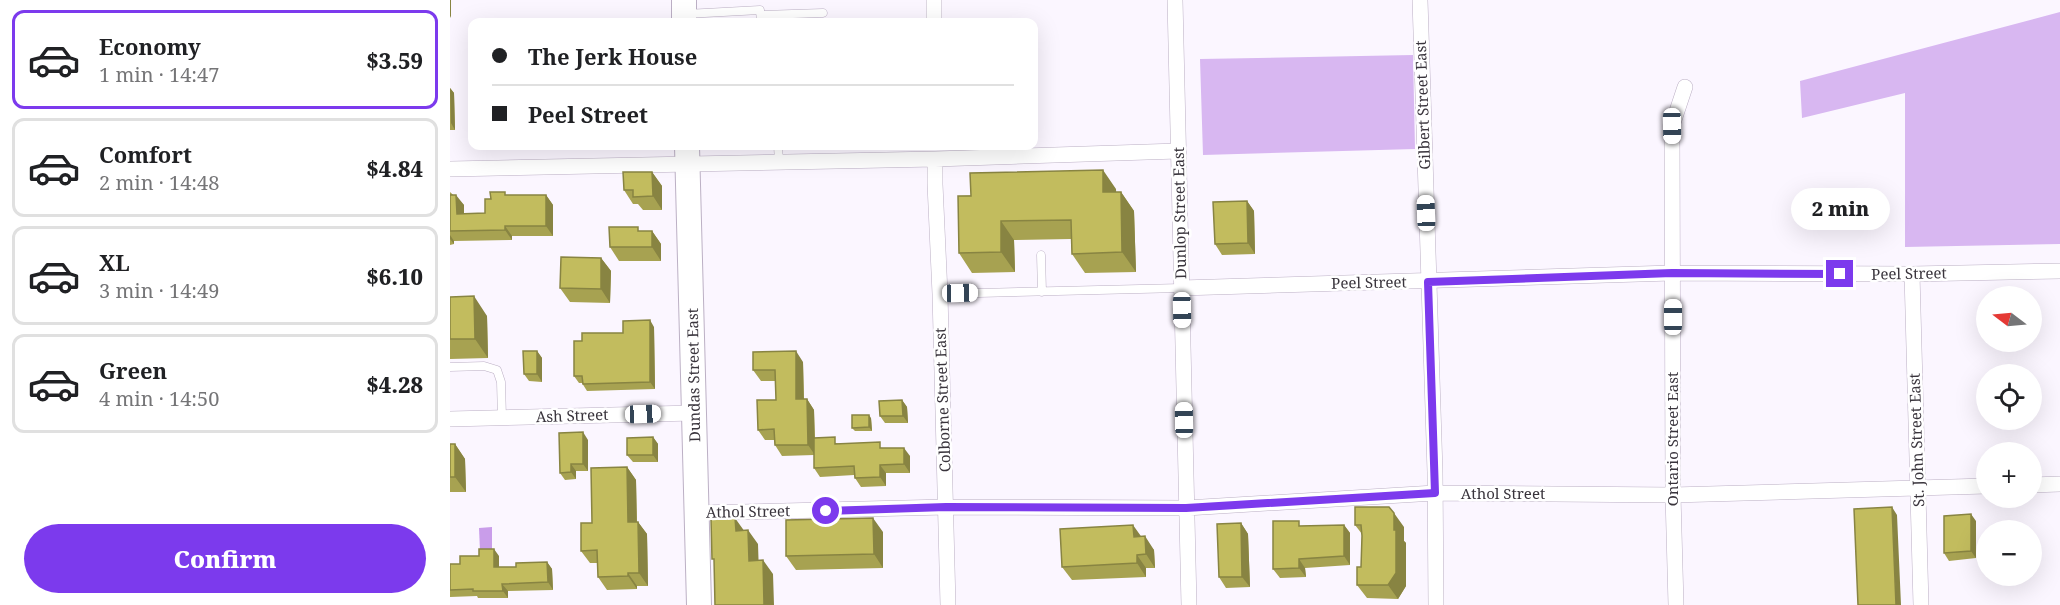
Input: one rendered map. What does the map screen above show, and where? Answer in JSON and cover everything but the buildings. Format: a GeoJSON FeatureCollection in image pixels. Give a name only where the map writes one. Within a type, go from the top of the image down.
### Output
{"type":"FeatureCollection","features":[{"type":"Feature","properties":{"kind":"main road","name":"Dundas Street East"},"geometry":{"type":"LineString","coordinates":[[688,154],[699,605]]}},
{"type":"Feature","properties":{"kind":"street"},"geometry":{"type":"LineString","coordinates":[[934,0],[934,18]]}},
{"type":"Feature","properties":{"kind":"street","name":"Dunlop Street East"},"geometry":{"type":"LineString","coordinates":[[1175,0],[1189,605]]}},
{"type":"Feature","properties":{"kind":"street","name":"Gilbert Street East"},"geometry":{"type":"LineString","coordinates":[[1420,0],[1435,493],[1436,605]]}},
{"type":"Feature","properties":{"kind":"street","name":"Ontario Street East"},"geometry":{"type":"LineString","coordinates":[[1676,605],[1673,495],[1672,126],[1685,87]]}},
{"type":"Feature","properties":{"kind":"street"},"geometry":{"type":"LineString","coordinates":[[450,169],[688,154],[779,161],[935,159],[1178,151]]}},
{"type":"Feature","properties":{"kind":"street","name":"Colborne Street East"},"geometry":{"type":"LineString","coordinates":[[935,159],[948,605]]}},
{"type":"Feature","properties":{"kind":"street","name":"Peel Street"},"geometry":{"type":"LineString","coordinates":[[1181,288],[1672,273],[1912,274],[2060,271]]}},
{"type":"Feature","properties":{"kind":"street","name":"St. John Street East"},"geometry":{"type":"LineString","coordinates":[[1912,274],[1921,605]]}},
{"type":"Feature","properties":{"kind":"street","name":"Ash Street"},"geometry":{"type":"LineString","coordinates":[[450,419],[694,413]]}},
{"type":"Feature","properties":{"kind":"street"},"geometry":{"type":"LineString","coordinates":[[2042,485],[2060,484]]}},
{"type":"Feature","properties":{"kind":"street","name":"Athol Street"},"geometry":{"type":"LineString","coordinates":[[697,513],[946,507],[1186,508],[1435,493],[1673,495],[1976,486]]}},
{"type":"Feature","properties":{"kind":"lane"},"geometry":{"type":"LineString","coordinates":[[684,12],[760,10],[761,18]]}},
{"type":"Feature","properties":{"kind":"lane"},"geometry":{"type":"LineString","coordinates":[[771,18],[823,13]]}},
{"type":"Feature","properties":{"kind":"lane"},"geometry":{"type":"LineString","coordinates":[[778,150],[779,161]]}},
{"type":"Feature","properties":{"kind":"lane"},"geometry":{"type":"LineString","coordinates":[[1041,255],[1042,291]]}},
{"type":"Feature","properties":{"kind":"lane"},"geometry":{"type":"LineString","coordinates":[[940,294],[1181,288]]}},
{"type":"Feature","properties":{"kind":"lane"},"geometry":{"type":"LineString","coordinates":[[450,367],[484,366],[497,370],[501,382],[502,418]]}},
{"type":"Feature","properties":{"kind":"shaded area"},"geometry":{"type":"Polygon","coordinates":[[[2060,12],[2060,244],[1905,247],[1905,93],[1802,118],[1800,81],[2060,12]]]}},
{"type":"Feature","properties":{"kind":"shaded area"},"geometry":{"type":"Polygon","coordinates":[[[1413,55],[1415,149],[1203,155],[1200,59],[1413,55]]]}},
{"type":"Feature","properties":{"kind":"shaded area"},"geometry":{"type":"Polygon","coordinates":[[[492,527],[492,551],[480,551],[479,528],[492,527]]]}},
{"type":"Feature","properties":{"kind":"route"},"geometry":{"type":"LineString","coordinates":[[826,511],[946,507],[1186,508],[1435,493],[1428,282],[1672,273],[1840,274]]}}]}
